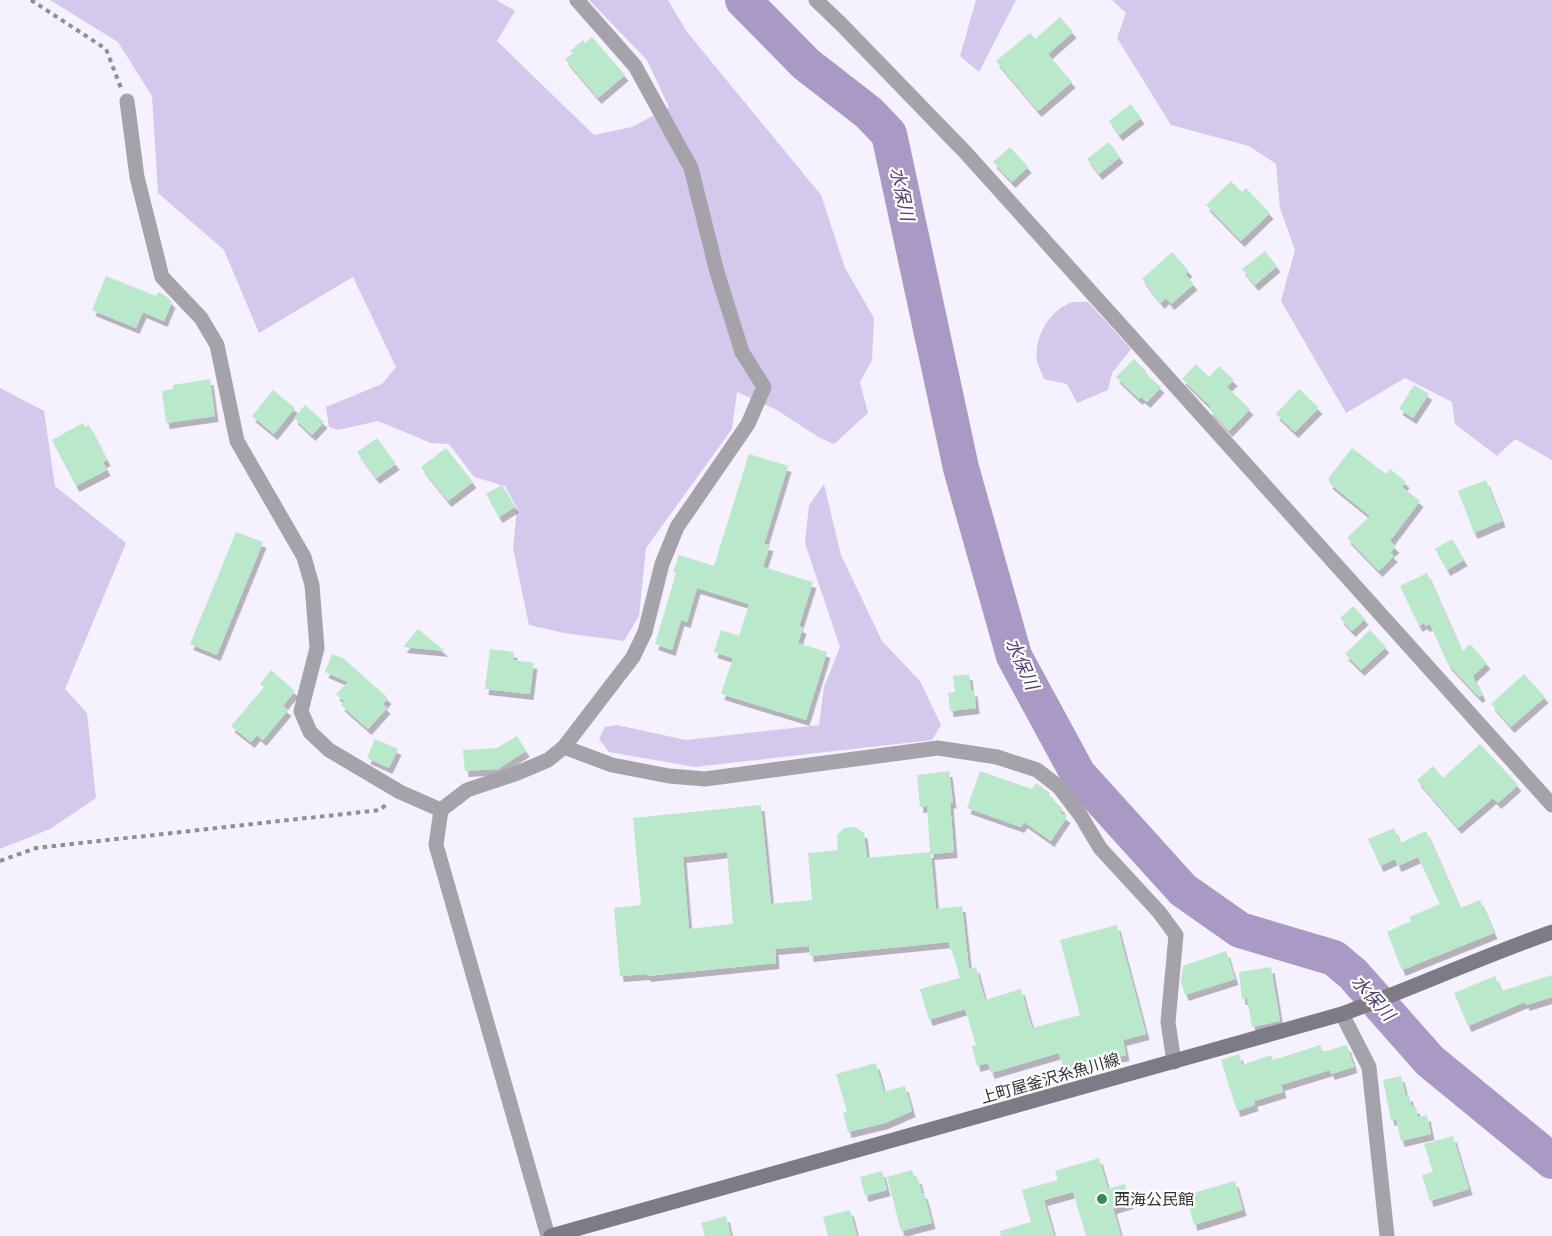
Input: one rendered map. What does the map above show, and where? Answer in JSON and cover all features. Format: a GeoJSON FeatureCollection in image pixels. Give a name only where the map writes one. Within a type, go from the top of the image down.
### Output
{"type":"FeatureCollection","features":[{"type":"Feature","properties":{"kind":"main road","name":"上町屋釜沢糸魚川線"},"geometry":{"type":"LineString","coordinates":[[549,1236],[1346,1013],[1412,988],[1500,950],[1552,932]]}},
{"type":"Feature","properties":{"kind":"street"},"geometry":{"type":"LineString","coordinates":[[549,1236],[436,845],[441,810],[467,790],[548,760],[564,747],[633,657],[645,632],[662,564],[677,527],[748,424],[764,387],[742,352],[717,272],[691,168],[635,66],[577,0]]}},
{"type":"Feature","properties":{"kind":"street"},"geometry":{"type":"LineString","coordinates":[[816,0],[966,153],[1552,805]]}},
{"type":"Feature","properties":{"kind":"street"},"geometry":{"type":"LineString","coordinates":[[127,101],[137,177],[162,277],[201,318],[217,345],[237,441],[304,557],[310,576],[317,648],[301,711],[310,732],[329,750],[400,792],[441,810]]}},
{"type":"Feature","properties":{"kind":"street"},"geometry":{"type":"LineString","coordinates":[[564,747],[612,765],[669,776],[705,779],[938,748],[997,757],[1037,770],[1059,787],[1081,816],[1100,848],[1159,912],[1176,935],[1168,1022],[1174,1062]]}},
{"type":"Feature","properties":{"kind":"street"},"geometry":{"type":"LineString","coordinates":[[1346,1013],[1369,1068],[1387,1236]]}},
{"type":"Feature","properties":{"kind":"path"},"geometry":{"type":"LineString","coordinates":[[31,0],[106,49],[127,101]]}},
{"type":"Feature","properties":{"kind":"path"},"geometry":{"type":"LineString","coordinates":[[0,861],[36,848],[380,810],[400,792]]}},
{"type":"Feature","properties":{"kind":"shaded area"},"geometry":{"type":"Polygon","coordinates":[[[50,0],[496,0],[515,11],[497,41],[594,135],[632,127],[669,107],[647,60],[589,0],[668,0],[687,32],[821,195],[845,268],[874,318],[872,360],[860,382],[868,413],[834,444],[820,438],[775,409],[737,392],[732,429],[646,548],[639,616],[624,641],[564,633],[529,625],[513,548],[517,508],[505,486],[474,477],[449,444],[431,443],[378,421],[338,430],[329,427],[326,407],[382,384],[396,367],[353,277],[259,333],[224,250],[158,193],[152,96],[118,42],[50,0]]]}},
{"type":"Feature","properties":{"kind":"shaded area"},"geometry":{"type":"Polygon","coordinates":[[[976,0],[1016,0],[979,72],[960,56],[976,0]]]}},
{"type":"Feature","properties":{"kind":"shaded area"},"geometry":{"type":"Polygon","coordinates":[[[1112,0],[1552,0],[1552,460],[1515,439],[1497,456],[1455,424],[1452,402],[1405,378],[1346,413],[1281,301],[1295,250],[1280,208],[1276,164],[1249,146],[1171,125],[1117,38],[1126,13],[1112,0]]]}},
{"type":"Feature","properties":{"kind":"shaded area"},"geometry":{"type":"Polygon","coordinates":[[[1073,302],[1088,302],[1131,349],[1112,373],[1108,390],[1077,403],[1067,384],[1044,379],[1037,360],[1038,342],[1045,325],[1057,311],[1073,302]]]}},
{"type":"Feature","properties":{"kind":"shaded area"},"geometry":{"type":"Polygon","coordinates":[[[0,388],[44,411],[55,486],[126,543],[65,689],[87,713],[96,798],[50,829],[0,849],[0,388]]]}},
{"type":"Feature","properties":{"kind":"shaded area"},"geometry":{"type":"Polygon","coordinates":[[[824,484],[841,555],[882,641],[920,681],[941,725],[932,740],[695,767],[609,752],[599,739],[605,727],[617,725],[686,740],[819,725],[824,687],[840,647],[805,543],[809,505],[824,484]]]}},
{"type":"Feature","properties":{"kind":"building"},"geometry":{"type":"Polygon","coordinates":[[[1060,17],[1073,32],[1048,54],[1072,82],[1038,111],[996,61],[1030,33],[1035,39],[1060,17]]]}},
{"type":"Feature","properties":{"kind":"building"},"geometry":{"type":"Polygon","coordinates":[[[592,37],[625,75],[598,98],[565,59],[573,53],[570,51],[583,40],[585,43],[592,37]]]}},
{"type":"Feature","properties":{"kind":"building"},"geometry":{"type":"Polygon","coordinates":[[[1131,104],[1141,118],[1119,135],[1109,121],[1131,104]]]}},
{"type":"Feature","properties":{"kind":"building"},"geometry":{"type":"Polygon","coordinates":[[[1109,142],[1120,157],[1099,174],[1087,159],[1109,142]]]}},
{"type":"Feature","properties":{"kind":"building"},"geometry":{"type":"Polygon","coordinates":[[[1010,147],[1028,167],[1012,182],[993,162],[1010,147]]]}},
{"type":"Feature","properties":{"kind":"building"},"geometry":{"type":"Polygon","coordinates":[[[1231,181],[1242,192],[1246,188],[1270,213],[1241,241],[1206,205],[1231,181]]]}},
{"type":"Feature","properties":{"kind":"building"},"geometry":{"type":"Polygon","coordinates":[[[1265,251],[1277,266],[1255,285],[1242,269],[1265,251]]]}},
{"type":"Feature","properties":{"kind":"building"},"geometry":{"type":"Polygon","coordinates":[[[1172,252],[1189,271],[1185,274],[1194,284],[1171,304],[1166,298],[1161,303],[1142,279],[1172,252]]]}},
{"type":"Feature","properties":{"kind":"building"},"geometry":{"type":"Polygon","coordinates":[[[106,276],[156,296],[158,292],[166,296],[172,302],[164,321],[143,312],[136,328],[92,310],[106,276]]]}},
{"type":"Feature","properties":{"kind":"building"},"geometry":{"type":"Polygon","coordinates":[[[1134,359],[1161,387],[1147,402],[1141,397],[1139,399],[1116,377],[1134,359]]]}},
{"type":"Feature","properties":{"kind":"building"},"geometry":{"type":"Polygon","coordinates":[[[1196,364],[1209,377],[1219,366],[1234,380],[1227,387],[1250,409],[1229,431],[1209,409],[1211,407],[1182,379],[1196,364]]]}},
{"type":"Feature","properties":{"kind":"building"},"geometry":{"type":"Polygon","coordinates":[[[210,379],[215,416],[166,423],[162,391],[173,389],[173,385],[210,379]]]}},
{"type":"Feature","properties":{"kind":"building"},"geometry":{"type":"Polygon","coordinates":[[[1414,385],[1429,394],[1413,418],[1399,409],[1414,385]]]}},
{"type":"Feature","properties":{"kind":"building"},"geometry":{"type":"Polygon","coordinates":[[[1299,389],[1319,408],[1295,432],[1276,414],[1299,389]]]}},
{"type":"Feature","properties":{"kind":"building"},"geometry":{"type":"Polygon","coordinates":[[[273,390],[295,408],[274,434],[252,416],[273,390]]]}},
{"type":"Feature","properties":{"kind":"building"},"geometry":{"type":"Polygon","coordinates":[[[305,405],[324,422],[312,435],[294,418],[305,405]]]}},
{"type":"Feature","properties":{"kind":"building"},"geometry":{"type":"Polygon","coordinates":[[[83,423],[85,427],[89,425],[107,460],[103,462],[107,470],[76,486],[52,440],[83,423]]]}},
{"type":"Feature","properties":{"kind":"building"},"geometry":{"type":"Polygon","coordinates":[[[377,438],[396,464],[376,478],[357,452],[377,438]]]}},
{"type":"Feature","properties":{"kind":"building"},"geometry":{"type":"Polygon","coordinates":[[[446,448],[473,482],[448,501],[421,467],[446,448]]]}},
{"type":"Feature","properties":{"kind":"building"},"geometry":{"type":"Polygon","coordinates":[[[1352,448],[1386,474],[1390,469],[1406,482],[1402,487],[1420,501],[1390,541],[1396,547],[1390,552],[1394,556],[1379,571],[1347,538],[1370,516],[1329,483],[1328,479],[1352,448]]]}},
{"type":"Feature","properties":{"kind":"building"},"geometry":{"type":"Polygon","coordinates":[[[749,454],[788,466],[764,544],[770,545],[763,567],[813,582],[799,626],[803,628],[798,643],[827,652],[806,720],[721,694],[733,658],[714,652],[721,630],[739,636],[749,604],[697,588],[687,622],[681,620],[672,650],[655,644],[679,555],[714,566],[749,454]]]}},
{"type":"Feature","properties":{"kind":"building"},"geometry":{"type":"Polygon","coordinates":[[[1486,480],[1502,521],[1474,533],[1458,491],[1486,480]]]}},
{"type":"Feature","properties":{"kind":"building"},"geometry":{"type":"Polygon","coordinates":[[[502,485],[515,507],[499,517],[486,494],[502,485]]]}},
{"type":"Feature","properties":{"kind":"building"},"geometry":{"type":"Polygon","coordinates":[[[236,532],[263,542],[217,655],[190,644],[236,532]]]}},
{"type":"Feature","properties":{"kind":"building"},"geometry":{"type":"Polygon","coordinates":[[[1452,539],[1464,560],[1447,570],[1435,549],[1452,539]]]}},
{"type":"Feature","properties":{"kind":"building"},"geometry":{"type":"Polygon","coordinates":[[[1427,573],[1462,652],[1470,644],[1487,663],[1473,676],[1482,695],[1479,697],[1448,664],[1430,624],[1426,626],[1424,623],[1419,626],[1400,586],[1427,573]]]}},
{"type":"Feature","properties":{"kind":"building"},"geometry":{"type":"Polygon","coordinates":[[[1353,606],[1365,619],[1352,631],[1340,618],[1353,606]]]}},
{"type":"Feature","properties":{"kind":"building"},"geometry":{"type":"Polygon","coordinates":[[[418,629],[445,651],[403,647],[418,629]]]}},
{"type":"Feature","properties":{"kind":"building"},"geometry":{"type":"Polygon","coordinates":[[[1370,630],[1386,647],[1361,670],[1345,654],[1370,630]]]}},
{"type":"Feature","properties":{"kind":"building"},"geometry":{"type":"Polygon","coordinates":[[[490,649],[514,652],[513,660],[534,663],[530,694],[485,689],[490,649]]]}},
{"type":"Feature","properties":{"kind":"building"},"geometry":{"type":"Polygon","coordinates":[[[332,654],[343,658],[388,698],[383,704],[387,708],[368,729],[341,705],[344,701],[336,694],[348,682],[325,672],[332,654]]]}},
{"type":"Feature","properties":{"kind":"building"},"geometry":{"type":"Polygon","coordinates":[[[271,670],[295,691],[283,706],[288,710],[263,740],[257,735],[251,742],[231,726],[264,687],[260,684],[271,670]]]}},
{"type":"Feature","properties":{"kind":"building"},"geometry":{"type":"Polygon","coordinates":[[[969,674],[976,708],[950,711],[948,693],[955,692],[953,676],[969,674]]]}},
{"type":"Feature","properties":{"kind":"building"},"geometry":{"type":"Polygon","coordinates":[[[1524,674],[1545,697],[1511,727],[1491,704],[1524,674]]]}},
{"type":"Feature","properties":{"kind":"building"},"geometry":{"type":"Polygon","coordinates":[[[517,736],[526,751],[498,769],[465,771],[463,750],[497,748],[517,736]]]}},
{"type":"Feature","properties":{"kind":"building"},"geometry":{"type":"Polygon","coordinates":[[[375,739],[398,749],[389,768],[367,758],[375,739]]]}},
{"type":"Feature","properties":{"kind":"building"},"geometry":{"type":"Polygon","coordinates":[[[1480,744],[1518,785],[1498,803],[1493,798],[1458,828],[1417,780],[1433,766],[1443,778],[1480,744]]]}},
{"type":"Feature","properties":{"kind":"building"},"geometry":{"type":"Polygon","coordinates":[[[949,771],[953,803],[950,802],[954,852],[931,854],[936,909],[962,906],[969,969],[976,967],[985,1000],[1021,989],[1032,1028],[1080,1015],[1060,940],[1117,925],[1146,1034],[1123,1040],[1126,1055],[1064,1071],[1059,1053],[991,1073],[988,1063],[977,1066],[972,1046],[976,1045],[965,1009],[929,1020],[920,989],[960,978],[949,942],[810,956],[809,946],[775,949],[776,963],[647,976],[647,974],[620,976],[614,908],[641,905],[633,818],[761,805],[771,904],[812,900],[808,853],[838,850],[837,835],[844,828],[855,827],[864,833],[867,858],[930,852],[927,806],[920,807],[917,775],[949,771]],[[727,852],[683,857],[689,929],[733,924],[727,852]]]}},
{"type":"Feature","properties":{"kind":"building"},"geometry":{"type":"Polygon","coordinates":[[[980,771],[1032,789],[1036,783],[1050,793],[1049,796],[1062,808],[1060,812],[1067,817],[1051,841],[1024,822],[1021,827],[967,808],[980,771]]]}},
{"type":"Feature","properties":{"kind":"building"},"geometry":{"type":"Polygon","coordinates":[[[1394,828],[1400,843],[1426,831],[1460,908],[1480,900],[1494,933],[1402,970],[1387,932],[1411,921],[1409,917],[1440,904],[1418,857],[1398,866],[1395,859],[1380,866],[1368,839],[1394,828]]]}},
{"type":"Feature","properties":{"kind":"building"},"geometry":{"type":"Polygon","coordinates":[[[1226,951],[1235,979],[1185,995],[1181,982],[1183,966],[1226,951]]]}},
{"type":"Feature","properties":{"kind":"building"},"geometry":{"type":"Polygon","coordinates":[[[1271,967],[1280,1021],[1252,1027],[1247,998],[1242,999],[1239,972],[1271,967]]]}},
{"type":"Feature","properties":{"kind":"building"},"geometry":{"type":"Polygon","coordinates":[[[1552,975],[1552,997],[1526,1005],[1525,1002],[1468,1026],[1454,993],[1495,976],[1501,991],[1552,975]]]}},
{"type":"Feature","properties":{"kind":"building"},"geometry":{"type":"Polygon","coordinates":[[[1320,1045],[1323,1052],[1347,1045],[1354,1067],[1331,1074],[1330,1070],[1281,1085],[1283,1092],[1254,1101],[1255,1105],[1237,1111],[1221,1060],[1239,1054],[1242,1065],[1271,1055],[1273,1060],[1320,1045]]]}},
{"type":"Feature","properties":{"kind":"building"},"geometry":{"type":"Polygon","coordinates":[[[876,1063],[884,1092],[905,1086],[912,1111],[885,1123],[848,1132],[843,1113],[847,1112],[836,1074],[876,1063]]]}},
{"type":"Feature","properties":{"kind":"building"},"geometry":{"type":"Polygon","coordinates":[[[1401,1076],[1406,1096],[1409,1095],[1412,1108],[1416,1107],[1418,1117],[1427,1115],[1431,1134],[1401,1141],[1396,1119],[1391,1120],[1383,1080],[1401,1076]]]}},
{"type":"Feature","properties":{"kind":"building"},"geometry":{"type":"Polygon","coordinates":[[[1453,1136],[1469,1189],[1430,1201],[1422,1175],[1433,1172],[1424,1144],[1453,1136]]]}},
{"type":"Feature","properties":{"kind":"building","name":"西海公民館"},"geometry":{"type":"Polygon","coordinates":[[[1099,1158],[1108,1189],[1125,1184],[1130,1203],[1113,1208],[1121,1236],[1086,1236],[1073,1192],[1044,1200],[1054,1236],[1001,1236],[1000,1231],[1031,1222],[1022,1190],[1058,1180],[1055,1171],[1099,1158]]]}},
{"type":"Feature","properties":{"kind":"building"},"geometry":{"type":"Polygon","coordinates":[[[912,1170],[924,1193],[932,1223],[901,1231],[887,1177],[912,1170]]]}},
{"type":"Feature","properties":{"kind":"building"},"geometry":{"type":"Polygon","coordinates":[[[882,1171],[887,1190],[865,1196],[860,1177],[882,1171]]]}},
{"type":"Feature","properties":{"kind":"building"},"geometry":{"type":"Polygon","coordinates":[[[1235,1181],[1243,1210],[1194,1225],[1186,1195],[1235,1181]]]}},
{"type":"Feature","properties":{"kind":"building"},"geometry":{"type":"Polygon","coordinates":[[[850,1210],[857,1236],[828,1236],[823,1217],[850,1210]]]}},
{"type":"Feature","properties":{"kind":"building"},"geometry":{"type":"Polygon","coordinates":[[[726,1216],[731,1236],[705,1236],[701,1223],[726,1216]]]}},
{"type":"Feature","properties":{"kind":"waterway","name":"水保川"},"geometry":{"type":"LineString","coordinates":[[743,0],[806,64],[869,113],[889,134],[961,468],[1014,656],[1078,774],[1183,890],[1240,930],[1334,958],[1353,974],[1430,1061],[1552,1161]]}},
{"type":"Feature","properties":{"kind":"place","name":"西海公民館"},"geometry":{"type":"Point","coordinates":[1102,1199]}}]}
